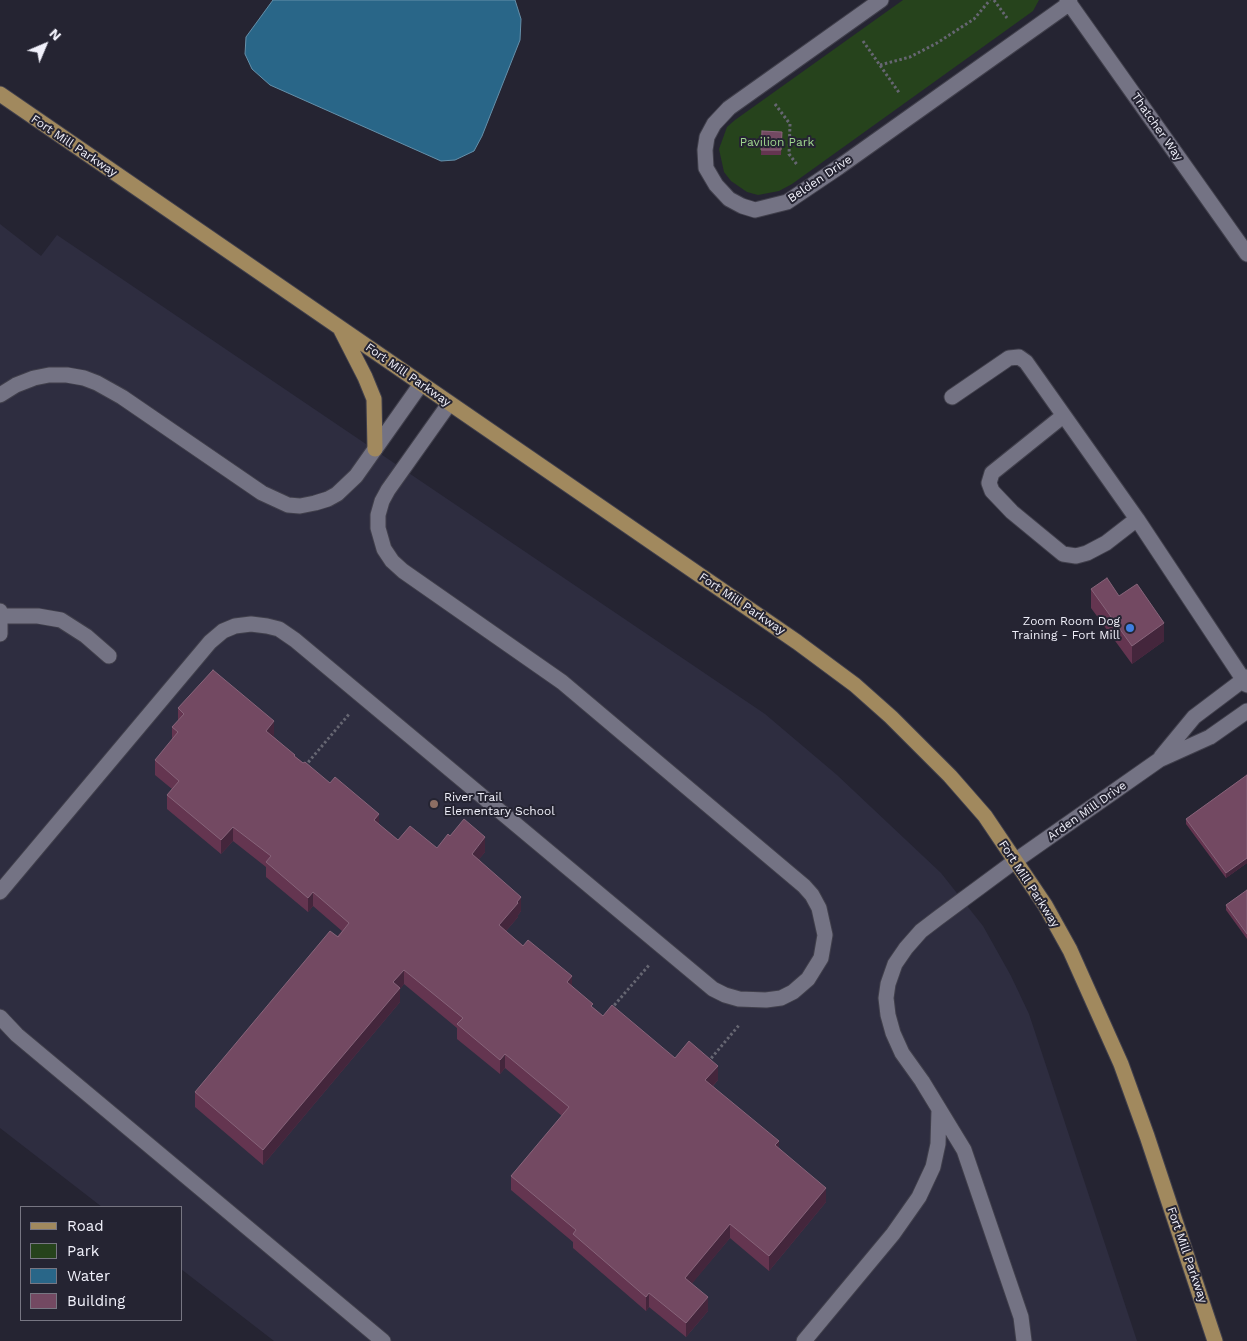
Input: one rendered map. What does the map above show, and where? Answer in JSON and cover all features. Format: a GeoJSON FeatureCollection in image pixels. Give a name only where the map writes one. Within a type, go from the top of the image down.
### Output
{"type":"FeatureCollection","features":[{"type":"Feature","properties":{"kind":"main road","name":"Fort Mill Parkway"},"geometry":{"type":"LineString","coordinates":[[0,94],[797,642],[855,685],[891,717],[950,776],[985,816],[1045,904],[1070,950],[1121,1064],[1215,1341]]}},
{"type":"Feature","properties":{"kind":"main road"},"geometry":{"type":"LineString","coordinates":[[340,329],[365,376],[374,400],[375,448]]}},
{"type":"Feature","properties":{"kind":"street","name":"Belden Drive"},"geometry":{"type":"LineString","coordinates":[[881,0],[729,108],[714,124],[707,137],[705,150],[706,168],[716,185],[729,199],[755,210],[788,202],[1068,2]]}},
{"type":"Feature","properties":{"kind":"street","name":"Thatcher Way"},"geometry":{"type":"LineString","coordinates":[[1068,2],[1247,254]]}},
{"type":"Feature","properties":{"kind":"street"},"geometry":{"type":"LineString","coordinates":[[952,397],[1009,358],[1019,357],[1026,362],[1246,680]]}},
{"type":"Feature","properties":{"kind":"street"},"geometry":{"type":"LineString","coordinates":[[0,395],[16,385],[34,378],[49,375],[67,375],[84,378],[122,397],[262,493],[288,505],[300,506],[337,494],[356,476],[421,384]]}},
{"type":"Feature","properties":{"kind":"street"},"geometry":{"type":"LineString","coordinates":[[0,892],[210,642],[235,626],[251,624],[279,629],[295,640],[713,989],[739,999],[759,1000],[781,998],[802,985],[816,969],[821,958],[825,935],[819,908],[812,895],[804,886],[562,682],[402,571],[384,549],[378,528],[378,515],[382,501],[397,476],[449,404]]}},
{"type":"Feature","properties":{"kind":"street"},"geometry":{"type":"LineString","coordinates":[[1063,416],[992,473],[989,483],[992,491],[1012,512],[1063,554],[1076,556],[1087,553],[1106,543],[1136,519]]}},
{"type":"Feature","properties":{"kind":"street"},"geometry":{"type":"LineString","coordinates":[[0,611],[0,634]]}},
{"type":"Feature","properties":{"kind":"street"},"geometry":{"type":"LineString","coordinates":[[0,616],[38,616],[61,620],[86,636],[109,656]]}},
{"type":"Feature","properties":{"kind":"street","name":"Arden Mill Drive"},"geometry":{"type":"LineString","coordinates":[[1159,760],[1194,717],[1246,680]]}},
{"type":"Feature","properties":{"kind":"street","name":"Arden Mill Drive"},"geometry":{"type":"LineString","coordinates":[[1024,1341],[1021,1317],[964,1150],[902,1053],[893,1033],[888,1015],[888,984],[895,964],[921,931],[1015,861],[1159,760],[1210,737],[1247,711]]}},
{"type":"Feature","properties":{"kind":"street"},"geometry":{"type":"LineString","coordinates":[[0,1017],[17,1035],[383,1341]]}},
{"type":"Feature","properties":{"kind":"street"},"geometry":{"type":"LineString","coordinates":[[804,1341],[893,1234],[918,1197],[928,1178],[938,1144],[939,1110]]}},
{"type":"Feature","properties":{"kind":"path"},"geometry":{"type":"LineString","coordinates":[[880,65],[910,57],[937,43],[974,18],[990,0]]}},
{"type":"Feature","properties":{"kind":"path"},"geometry":{"type":"LineString","coordinates":[[994,0],[1007,18]]}},
{"type":"Feature","properties":{"kind":"path"},"geometry":{"type":"LineString","coordinates":[[863,41],[900,94]]}},
{"type":"Feature","properties":{"kind":"path"},"geometry":{"type":"LineString","coordinates":[[775,104],[790,124],[789,154],[798,166]]}},
{"type":"Feature","properties":{"kind":"path"},"geometry":{"type":"LineString","coordinates":[[299,774],[350,713]]}},
{"type":"Feature","properties":{"kind":"path"},"geometry":{"type":"LineString","coordinates":[[609,1012],[650,964]]}},
{"type":"Feature","properties":{"kind":"path"},"geometry":{"type":"LineString","coordinates":[[704,1067],[740,1024]]}},
{"type":"Feature","properties":{"kind":"shaded area","name":"River Trail Elementary School"},"geometry":{"type":"Polygon","coordinates":[[[0,224],[41,256],[57,235],[765,714],[837,775],[941,873],[983,926],[1011,976],[1029,1014],[1137,1341],[274,1341],[182,1270],[182,1206],[101,1206],[0,1128],[0,224]]]}},
{"type":"Feature","properties":{"kind":"green space","name":"Pavilion Park"},"geometry":{"type":"Polygon","coordinates":[[[903,0],[1039,0],[1033,11],[792,184],[779,191],[758,195],[747,192],[731,181],[724,172],[719,149],[727,127],[903,0]]]}},
{"type":"Feature","properties":{"kind":"water"},"geometry":{"type":"Polygon","coordinates":[[[273,0],[515,0],[521,19],[520,40],[482,136],[474,151],[455,160],[441,161],[270,85],[252,69],[245,54],[246,37],[273,0]]]}},
{"type":"Feature","properties":{"kind":"building"},"geometry":{"type":"Polygon","coordinates":[[[762,131],[782,132],[781,150],[761,150],[762,131]]]}},
{"type":"Feature","properties":{"kind":"building"},"geometry":{"type":"Polygon","coordinates":[[[1107,578],[1119,596],[1137,584],[1164,623],[1132,646],[1091,589],[1107,578]]]}},
{"type":"Feature","properties":{"kind":"building","name":"River Trail Elementary School"},"geometry":{"type":"Polygon","coordinates":[[[213,670],[274,721],[266,731],[294,756],[303,763],[305,762],[330,783],[335,777],[379,814],[374,820],[398,840],[410,826],[437,848],[464,819],[485,837],[472,854],[521,897],[499,925],[523,946],[528,940],[572,976],[567,982],[593,1004],[591,1006],[603,1016],[612,1005],[675,1058],[689,1041],[718,1066],[705,1080],[779,1141],[775,1145],[826,1188],[769,1256],[730,1224],[685,1278],[708,1297],[686,1323],[649,1293],[646,1297],[573,1234],[576,1230],[511,1176],[569,1107],[505,1054],[500,1060],[457,1024],[463,1018],[404,970],[393,982],[400,988],[263,1150],[195,1092],[330,931],[338,937],[349,923],[313,892],[308,898],[266,862],[271,856],[233,827],[221,840],[167,795],[179,781],[155,760],[178,732],[172,727],[184,714],[178,708],[213,670]]]}},
{"type":"Feature","properties":{"kind":"building"},"geometry":{"type":"Polygon","coordinates":[[[1247,775],[1247,858],[1226,873],[1186,819],[1247,775]]]}},
{"type":"Feature","properties":{"kind":"building"},"geometry":{"type":"Polygon","coordinates":[[[1247,890],[1247,934],[1226,905],[1247,890]]]}},
{"type":"Feature","properties":{"kind":"place","name":"Zoom Room Dog Training - Fort Mill"},"geometry":{"type":"Point","coordinates":[1130,628]}},
{"type":"Feature","properties":{"kind":"place","name":"River Trail Elementary School"},"geometry":{"type":"Point","coordinates":[434,804]}}]}
